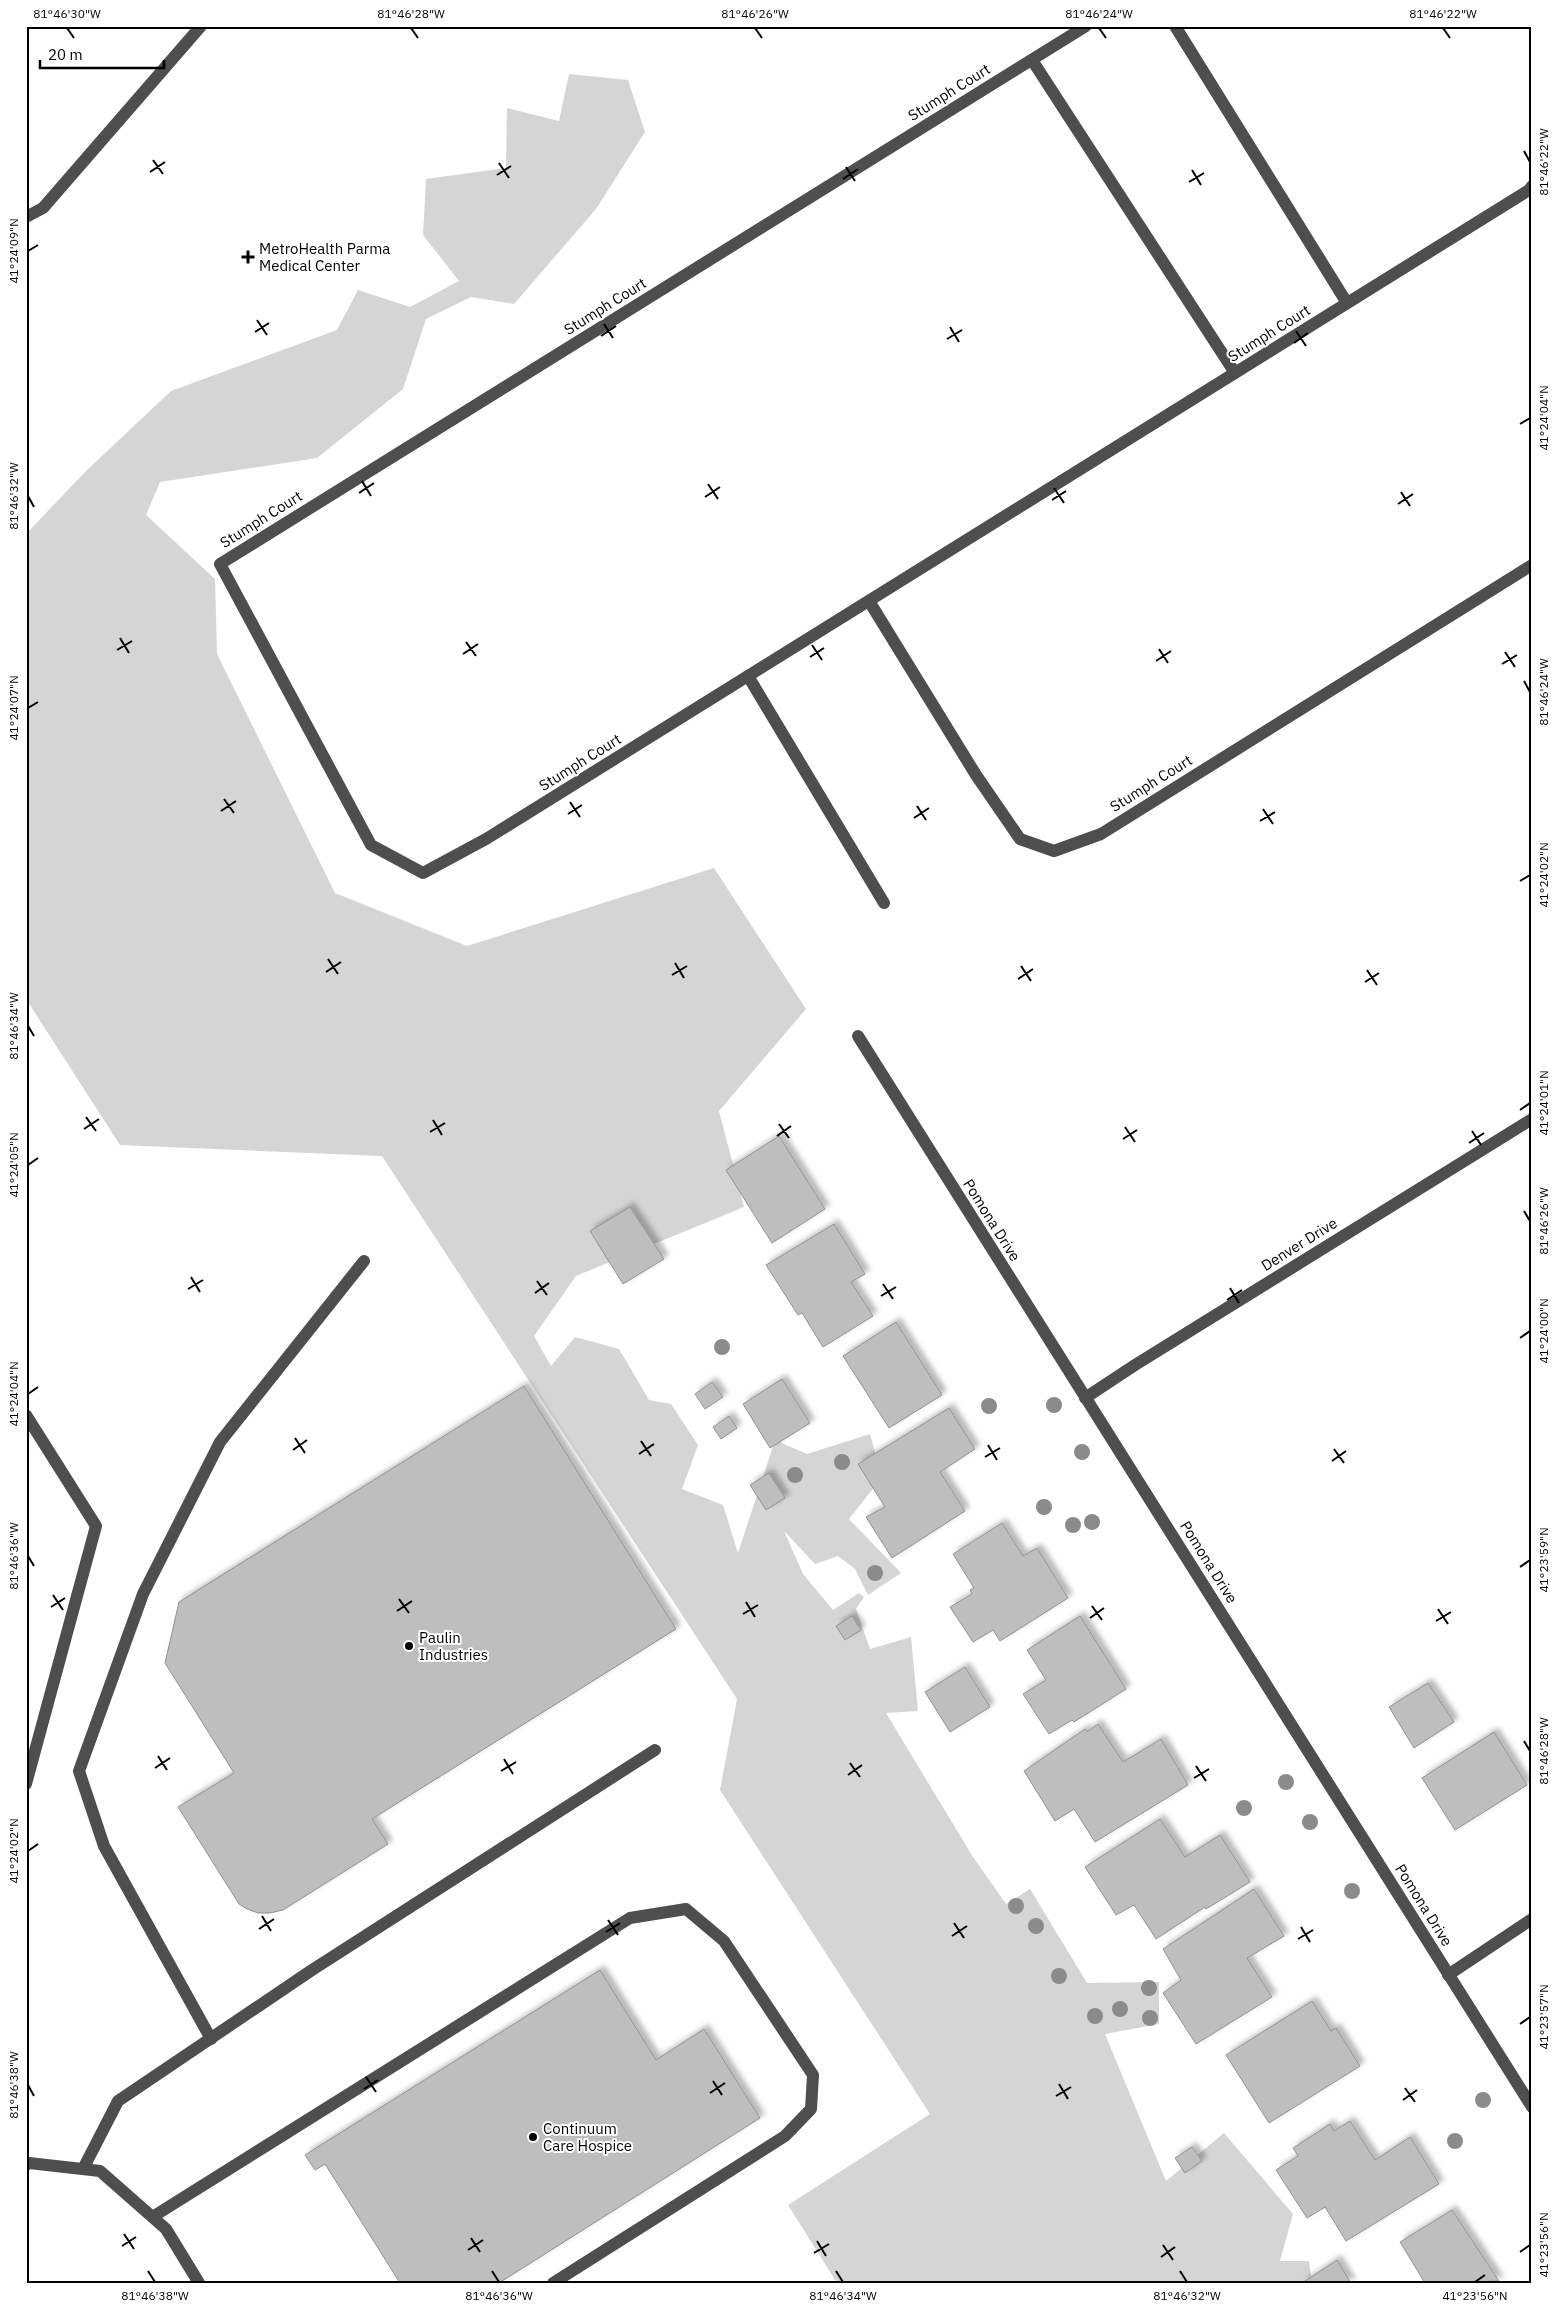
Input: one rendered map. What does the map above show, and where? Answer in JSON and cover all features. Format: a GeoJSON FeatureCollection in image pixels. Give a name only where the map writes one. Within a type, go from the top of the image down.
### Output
{"type":"FeatureCollection","features":[{"type":"Feature","properties":{"kind":"street"},"geometry":{"type":"LineString","coordinates":[[26,217],[43,208],[201,26]]}},
{"type":"Feature","properties":{"kind":"street","name":"Stumph Court"},"geometry":{"type":"LineString","coordinates":[[1086,26],[220,564],[371,845],[423,874],[486,839],[1347,304],[1529,190],[1532,186]]}},
{"type":"Feature","properties":{"kind":"street"},"geometry":{"type":"LineString","coordinates":[[1175,26],[1347,304]]}},
{"type":"Feature","properties":{"kind":"street"},"geometry":{"type":"LineString","coordinates":[[1032,60],[1235,373]]}},
{"type":"Feature","properties":{"kind":"street","name":"Stumph Court"},"geometry":{"type":"LineString","coordinates":[[869,600],[976,775],[1020,839],[1054,852],[1101,834],[1532,565]]}},
{"type":"Feature","properties":{"kind":"street"},"geometry":{"type":"LineString","coordinates":[[748,676],[884,903]]}},
{"type":"Feature","properties":{"kind":"street","name":"Pomona Drive"},"geometry":{"type":"LineString","coordinates":[[858,1036],[1532,2107]]}},
{"type":"Feature","properties":{"kind":"street","name":"Denver Drive"},"geometry":{"type":"LineString","coordinates":[[1085,1398],[1143,1359],[1532,1119]]}},
{"type":"Feature","properties":{"kind":"street"},"geometry":{"type":"LineString","coordinates":[[211,2039],[104,1846],[80,1771],[143,1594],[220,1442],[364,1261]]}},
{"type":"Feature","properties":{"kind":"street"},"geometry":{"type":"LineString","coordinates":[[26,1415],[96,1526],[26,1784]]}},
{"type":"Feature","properties":{"kind":"street"},"geometry":{"type":"LineString","coordinates":[[83,2169],[118,2101],[312,1970],[655,1750]]}},
{"type":"Feature","properties":{"kind":"street"},"geometry":{"type":"LineString","coordinates":[[154,2216],[630,1918],[686,1909],[724,1941],[813,2075],[811,2108],[785,2136],[553,2283]]}},
{"type":"Feature","properties":{"kind":"street"},"geometry":{"type":"LineString","coordinates":[[1448,1975],[1532,1919]]}},
{"type":"Feature","properties":{"kind":"street"},"geometry":{"type":"LineString","coordinates":[[26,2165],[29,2163],[100,2170],[154,2216],[166,2229],[199,2283]]}},
{"type":"Feature","properties":{"kind":"shaded area"},"geometry":{"type":"Polygon","coordinates":[[[569,74],[628,80],[645,132],[596,209],[514,304],[471,297],[426,319],[403,389],[317,458],[160,482],[146,515],[215,579],[217,654],[335,893],[467,946],[714,868],[806,1009],[719,1111],[744,1207],[576,1276],[534,1336],[551,1366],[575,1337],[619,1349],[649,1400],[671,1404],[698,1445],[682,1489],[723,1505],[738,1553],[775,1440],[807,1454],[870,1434],[882,1477],[849,1519],[901,1573],[868,1595],[855,1569],[838,1556],[815,1564],[784,1531],[803,1574],[833,1610],[859,1593],[864,1597],[856,1609],[870,1649],[911,1637],[918,1711],[886,1713],[973,1857],[1006,1904],[1030,1889],[1087,1983],[1159,1982],[1159,2024],[1105,2034],[1166,2181],[1224,2133],[1293,2214],[1280,2261],[1309,2261],[1312,2283],[837,2283],[788,2205],[930,2114],[720,1790],[737,1699],[382,1156],[120,1145],[26,999],[26,534],[86,471],[171,391],[337,330],[358,290],[410,307],[459,281],[423,235],[426,179],[506,168],[507,108],[559,121],[569,74]]]}},
{"type":"Feature","properties":{"kind":"building"},"geometry":{"type":"Polygon","coordinates":[[[779,1136],[825,1209],[772,1243],[726,1170],[779,1136]]]}},
{"type":"Feature","properties":{"kind":"building"},"geometry":{"type":"Polygon","coordinates":[[[630,1207],[664,1259],[623,1284],[590,1231],[630,1207]]]}},
{"type":"Feature","properties":{"kind":"building"},"geometry":{"type":"Polygon","coordinates":[[[834,1224],[865,1274],[851,1282],[873,1316],[823,1347],[802,1313],[798,1315],[766,1265],[834,1224]]]}},
{"type":"Feature","properties":{"kind":"building"},"geometry":{"type":"Polygon","coordinates":[[[896,1322],[942,1395],[889,1428],[843,1356],[896,1322]]]}},
{"type":"Feature","properties":{"kind":"building"},"geometry":{"type":"Polygon","coordinates":[[[782,1379],[810,1423],[770,1448],[743,1404],[782,1379]]]}},
{"type":"Feature","properties":{"kind":"building"},"geometry":{"type":"Polygon","coordinates":[[[712,1382],[723,1397],[705,1409],[695,1394],[712,1382]]]}},
{"type":"Feature","properties":{"kind":"building","name":"Paulin Industries"},"geometry":{"type":"Polygon","coordinates":[[[524,1386],[676,1629],[372,1819],[388,1844],[283,1910],[258,1913],[247,1909],[239,1904],[178,1807],[234,1773],[165,1663],[179,1602],[524,1386]]]}},
{"type":"Feature","properties":{"kind":"building"},"geometry":{"type":"Polygon","coordinates":[[[949,1408],[975,1449],[940,1472],[965,1511],[892,1558],[866,1517],[885,1507],[858,1464],[949,1408]]]}},
{"type":"Feature","properties":{"kind":"building"},"geometry":{"type":"Polygon","coordinates":[[[729,1416],[737,1428],[721,1439],[713,1427],[729,1416]]]}},
{"type":"Feature","properties":{"kind":"building"},"geometry":{"type":"Polygon","coordinates":[[[769,1473],[785,1498],[766,1510],[750,1485],[769,1473]]]}},
{"type":"Feature","properties":{"kind":"building"},"geometry":{"type":"Polygon","coordinates":[[[1002,1523],[1023,1556],[1037,1548],[1068,1598],[1000,1641],[993,1630],[973,1642],[950,1607],[972,1594],[970,1590],[974,1588],[953,1554],[1002,1523]]]}},
{"type":"Feature","properties":{"kind":"building"},"geometry":{"type":"Polygon","coordinates":[[[852,1616],[861,1630],[845,1640],[836,1626],[852,1616]]]}},
{"type":"Feature","properties":{"kind":"building"},"geometry":{"type":"Polygon","coordinates":[[[1080,1616],[1126,1689],[1074,1722],[1072,1720],[1049,1734],[1023,1694],[1046,1680],[1027,1650],[1080,1616]]]}},
{"type":"Feature","properties":{"kind":"building"},"geometry":{"type":"Polygon","coordinates":[[[965,1667],[990,1707],[950,1732],[925,1692],[965,1667]]]}},
{"type":"Feature","properties":{"kind":"building"},"geometry":{"type":"Polygon","coordinates":[[[1428,1683],[1454,1722],[1414,1748],[1389,1707],[1428,1683]]]}},
{"type":"Feature","properties":{"kind":"building"},"geometry":{"type":"Polygon","coordinates":[[[1098,1724],[1123,1762],[1161,1739],[1188,1785],[1095,1842],[1074,1809],[1055,1821],[1024,1771],[1085,1729],[1087,1732],[1098,1724]]]}},
{"type":"Feature","properties":{"kind":"building"},"geometry":{"type":"Polygon","coordinates":[[[1494,1732],[1527,1785],[1455,1830],[1422,1778],[1494,1732]]]}},
{"type":"Feature","properties":{"kind":"building"},"geometry":{"type":"Polygon","coordinates":[[[1160,1819],[1185,1857],[1220,1835],[1250,1882],[1206,1909],[1205,1907],[1156,1939],[1134,1905],[1116,1915],[1085,1867],[1160,1819]]]}},
{"type":"Feature","properties":{"kind":"building"},"geometry":{"type":"Polygon","coordinates":[[[1254,1889],[1284,1936],[1247,1958],[1272,1997],[1196,2044],[1163,1993],[1181,1980],[1163,1949],[1254,1889]]]}},
{"type":"Feature","properties":{"kind":"building","name":"Continuum Care Hospice"},"geometry":{"type":"Polygon","coordinates":[[[600,1970],[656,2060],[704,2029],[760,2118],[499,2283],[400,2283],[325,2164],[315,2170],[305,2155],[600,1970]]]}},
{"type":"Feature","properties":{"kind":"building"},"geometry":{"type":"Polygon","coordinates":[[[1312,2001],[1331,2031],[1336,2028],[1360,2066],[1269,2123],[1226,2055],[1312,2001]]]}},
{"type":"Feature","properties":{"kind":"building"},"geometry":{"type":"Polygon","coordinates":[[[1350,2121],[1375,2160],[1410,2137],[1439,2184],[1346,2241],[1325,2207],[1307,2218],[1276,2170],[1298,2156],[1293,2148],[1330,2124],[1334,2131],[1350,2121]]]}},
{"type":"Feature","properties":{"kind":"building"},"geometry":{"type":"Polygon","coordinates":[[[1192,2147],[1202,2161],[1185,2173],[1175,2158],[1192,2147]]]}},
{"type":"Feature","properties":{"kind":"building"},"geometry":{"type":"Polygon","coordinates":[[[1452,2210],[1499,2281],[1425,2283],[1400,2242],[1452,2210]]]}},
{"type":"Feature","properties":{"kind":"building"},"geometry":{"type":"Polygon","coordinates":[[[1337,2260],[1351,2283],[1302,2283],[1337,2260]]]}},
{"type":"Feature","properties":{"kind":"place","name":"MetroHealth Parma Medical Center"},"geometry":{"type":"Point","coordinates":[248,257]}},
{"type":"Feature","properties":{"kind":"place","name":"Paulin Industries"},"geometry":{"type":"Point","coordinates":[409,1646]}},
{"type":"Feature","properties":{"kind":"place","name":"Continuum Care Hospice"},"geometry":{"type":"Point","coordinates":[533,2137]}}]}
